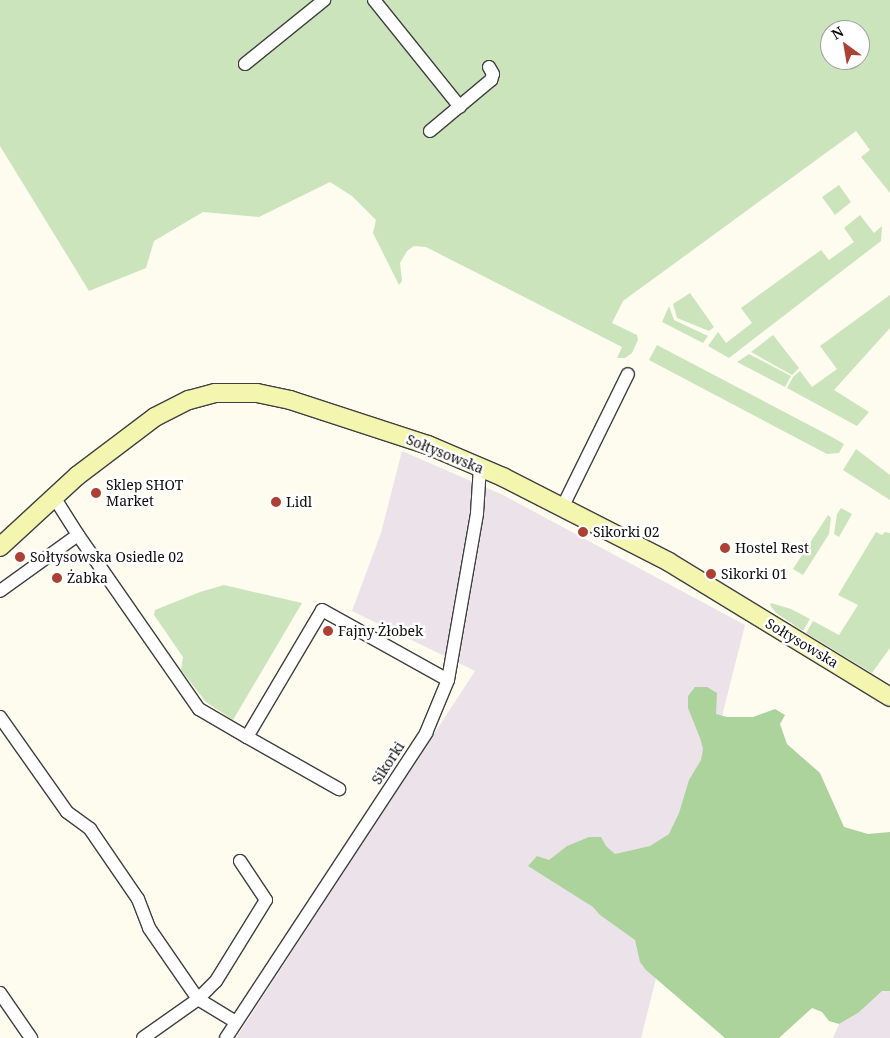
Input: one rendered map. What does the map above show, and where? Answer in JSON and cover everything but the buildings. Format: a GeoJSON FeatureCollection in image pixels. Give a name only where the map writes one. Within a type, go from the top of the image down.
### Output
{"type":"FeatureCollection","features":[{"type":"Feature","properties":{"kind":"street"},"geometry":{"type":"LineString","coordinates":[[245,64],[324,0]]}},
{"type":"Feature","properties":{"kind":"street"},"geometry":{"type":"LineString","coordinates":[[374,0],[460,106]]}},
{"type":"Feature","properties":{"kind":"street"},"geometry":{"type":"LineString","coordinates":[[430,132],[491,80],[493,74],[489,68]]}},
{"type":"Feature","properties":{"kind":"street"},"geometry":{"type":"LineString","coordinates":[[562,508],[628,374]]}},
{"type":"Feature","properties":{"kind":"street","name":"Sołtysowska"},"geometry":{"type":"LineString","coordinates":[[0,547],[54,497],[112,448],[155,417],[189,400],[226,392],[257,393],[290,400],[428,445],[480,467],[669,562],[890,697]]}},
{"type":"Feature","properties":{"kind":"street","name":"Sikorki"},"geometry":{"type":"LineString","coordinates":[[226,1038],[426,734],[448,680],[478,513],[480,467]]}},
{"type":"Feature","properties":{"kind":"street"},"geometry":{"type":"LineString","coordinates":[[54,497],[78,535],[199,709],[339,789]]}},
{"type":"Feature","properties":{"kind":"street"},"geometry":{"type":"LineString","coordinates":[[0,591],[78,535]]}},
{"type":"Feature","properties":{"kind":"street"},"geometry":{"type":"LineString","coordinates":[[247,737],[322,610],[448,680]]}},
{"type":"Feature","properties":{"kind":"street"},"geometry":{"type":"LineString","coordinates":[[0,717],[67,812],[90,829],[138,899],[149,928],[198,999],[236,1022]]}},
{"type":"Feature","properties":{"kind":"street"},"geometry":{"type":"LineString","coordinates":[[143,1038],[198,999],[216,982],[266,900],[240,862]]}},
{"type":"Feature","properties":{"kind":"street"},"geometry":{"type":"LineString","coordinates":[[0,993],[31,1038]]}},
{"type":"Feature","properties":{"kind":"shaded area"},"geometry":{"type":"Polygon","coordinates":[[[402,451],[503,495],[745,625],[641,1038],[236,1038],[475,671],[352,611],[381,533],[402,451]]]}},
{"type":"Feature","properties":{"kind":"shaded area"},"geometry":{"type":"Polygon","coordinates":[[[882,991],[890,991],[890,1038],[833,1038],[839,1024],[858,1013],[872,997],[882,991]]]}},
{"type":"Feature","properties":{"kind":"green space"},"geometry":{"type":"Polygon","coordinates":[[[0,0],[890,0],[890,193],[861,157],[870,150],[856,131],[623,301],[612,323],[637,335],[638,340],[632,353],[625,358],[617,358],[622,347],[426,247],[414,246],[407,251],[400,263],[402,281],[399,285],[373,233],[376,220],[352,196],[330,182],[259,217],[203,212],[154,241],[146,268],[89,291],[0,146],[0,0]]]}},
{"type":"Feature","properties":{"kind":"green space"},"geometry":{"type":"Polygon","coordinates":[[[839,185],[851,202],[835,215],[822,197],[839,185]]]}},
{"type":"Feature","properties":{"kind":"green space"},"geometry":{"type":"Polygon","coordinates":[[[860,215],[874,233],[882,226],[881,241],[729,358],[708,346],[718,332],[726,343],[752,323],[741,308],[821,250],[829,260],[854,242],[844,228],[860,215]]]}},
{"type":"Feature","properties":{"kind":"green space"},"geometry":{"type":"Polygon","coordinates":[[[690,293],[714,327],[709,331],[677,318],[673,304],[690,293]]]}},
{"type":"Feature","properties":{"kind":"green space"},"geometry":{"type":"Polygon","coordinates":[[[890,295],[890,328],[834,390],[869,412],[857,426],[787,388],[793,377],[800,371],[812,387],[837,369],[820,346],[890,295]]]}},
{"type":"Feature","properties":{"kind":"green space"},"geometry":{"type":"Polygon","coordinates":[[[669,306],[674,320],[708,336],[703,343],[662,322],[669,306]]]}},
{"type":"Feature","properties":{"kind":"green space"},"geometry":{"type":"Polygon","coordinates":[[[773,335],[799,368],[792,375],[751,352],[773,335]]]}},
{"type":"Feature","properties":{"kind":"green space"},"geometry":{"type":"Polygon","coordinates":[[[657,345],[844,444],[839,453],[827,454],[649,360],[657,345]]]}},
{"type":"Feature","properties":{"kind":"green space"},"geometry":{"type":"Polygon","coordinates":[[[749,354],[791,376],[785,387],[737,362],[749,354]]]}},
{"type":"Feature","properties":{"kind":"green space"},"geometry":{"type":"Polygon","coordinates":[[[856,449],[890,475],[890,500],[843,470],[856,449]]]}},
{"type":"Feature","properties":{"kind":"green space"},"geometry":{"type":"Polygon","coordinates":[[[841,508],[852,514],[839,537],[834,534],[837,514],[841,508]]]}},
{"type":"Feature","properties":{"kind":"green space"},"geometry":{"type":"Polygon","coordinates":[[[828,515],[831,518],[829,534],[803,575],[793,569],[828,515]]]}},
{"type":"Feature","properties":{"kind":"green space"},"geometry":{"type":"Polygon","coordinates":[[[876,532],[882,535],[885,532],[890,533],[890,648],[872,673],[806,633],[813,621],[839,635],[858,605],[838,595],[876,532]]]}},
{"type":"Feature","properties":{"kind":"green space"},"geometry":{"type":"Polygon","coordinates":[[[224,585],[302,603],[233,720],[206,702],[181,670],[183,657],[154,615],[155,610],[200,592],[224,585]]]}},
{"type":"Feature","properties":{"kind":"green space"},"geometry":{"type":"Polygon","coordinates":[[[771,603],[791,609],[810,619],[803,631],[776,613],[770,605],[771,603]]]}},
{"type":"Feature","properties":{"kind":"green space"},"geometry":{"type":"Polygon","coordinates":[[[695,687],[707,687],[717,693],[716,714],[727,717],[753,717],[775,709],[785,715],[780,724],[787,744],[820,773],[844,827],[868,834],[890,832],[890,991],[882,991],[858,1013],[839,1024],[829,1021],[822,1012],[812,1008],[779,1038],[725,1038],[646,970],[640,962],[635,940],[600,915],[593,907],[528,866],[537,856],[549,860],[567,846],[589,837],[601,837],[606,846],[615,854],[650,846],[669,834],[679,813],[689,780],[701,760],[703,749],[688,708],[688,696],[695,687]]]}},
{"type":"Feature","properties":{"kind":"place","name":"Sklep SHOT Market"},"geometry":{"type":"Point","coordinates":[96,493]}},
{"type":"Feature","properties":{"kind":"place","name":"Lidl"},"geometry":{"type":"Point","coordinates":[276,502]}},
{"type":"Feature","properties":{"kind":"place","name":"Sikorki 02"},"geometry":{"type":"Point","coordinates":[583,532]}},
{"type":"Feature","properties":{"kind":"place","name":"Hostel Rest"},"geometry":{"type":"Point","coordinates":[725,548]}},
{"type":"Feature","properties":{"kind":"place","name":"Sołtysowska Osiedle 02"},"geometry":{"type":"Point","coordinates":[20,557]}},
{"type":"Feature","properties":{"kind":"place","name":"Sikorki 01"},"geometry":{"type":"Point","coordinates":[711,574]}},
{"type":"Feature","properties":{"kind":"place","name":"Żabka"},"geometry":{"type":"Point","coordinates":[57,578]}},
{"type":"Feature","properties":{"kind":"place","name":"Fajny Żłobek"},"geometry":{"type":"Point","coordinates":[328,631]}}]}
